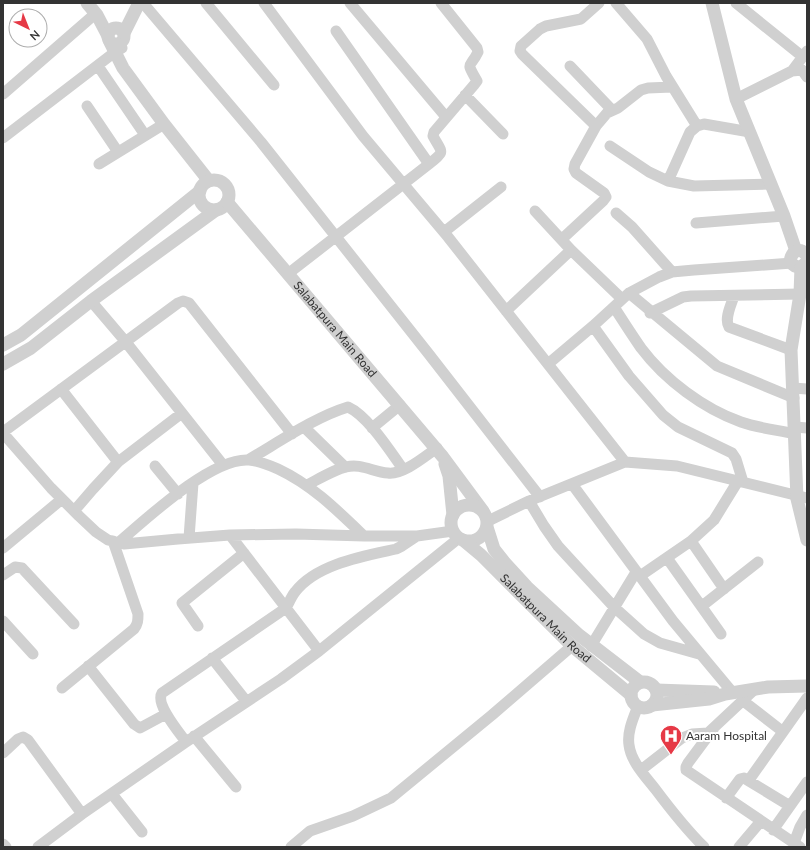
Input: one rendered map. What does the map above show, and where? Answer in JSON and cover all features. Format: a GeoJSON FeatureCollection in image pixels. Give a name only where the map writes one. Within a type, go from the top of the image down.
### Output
{"type":"FeatureCollection","features":[{"type":"Feature","properties":{"kind":"street"},"geometry":{"type":"LineString","coordinates":[[87,3],[116,38],[124,68],[164,124],[209,181]]}},
{"type":"Feature","properties":{"kind":"street"},"geometry":{"type":"LineString","coordinates":[[116,38],[131,3]]}},
{"type":"Feature","properties":{"kind":"street"},"geometry":{"type":"LineString","coordinates":[[3,138],[98,66],[139,3]]}},
{"type":"Feature","properties":{"kind":"street"},"geometry":{"type":"LineString","coordinates":[[143,3],[261,142],[540,497]]}},
{"type":"Feature","properties":{"kind":"street"},"geometry":{"type":"LineString","coordinates":[[206,3],[274,85]]}},
{"type":"Feature","properties":{"kind":"street"},"geometry":{"type":"LineString","coordinates":[[264,3],[363,136],[444,232],[625,462]]}},
{"type":"Feature","properties":{"kind":"street"},"geometry":{"type":"LineString","coordinates":[[350,3],[446,117]]}},
{"type":"Feature","properties":{"kind":"street"},"geometry":{"type":"LineString","coordinates":[[596,126],[522,54],[520,48],[535,33],[546,26],[581,19],[599,3]]}},
{"type":"Feature","properties":{"kind":"street"},"geometry":{"type":"LineString","coordinates":[[712,3],[736,99],[802,258],[800,294],[791,350],[793,393],[799,430],[802,496],[807,540]]}},
{"type":"Feature","properties":{"kind":"street"},"geometry":{"type":"LineString","coordinates":[[736,3],[805,54],[792,71]]}},
{"type":"Feature","properties":{"kind":"street"},"geometry":{"type":"LineString","coordinates":[[289,273],[441,154],[441,150],[433,136],[434,132],[477,81],[470,68],[470,63],[478,52],[477,48],[446,5]]}},
{"type":"Feature","properties":{"kind":"street"},"geometry":{"type":"LineString","coordinates":[[622,5],[647,39],[672,87],[697,126]]}},
{"type":"Feature","properties":{"kind":"street"},"geometry":{"type":"LineString","coordinates":[[3,94],[96,15]]}},
{"type":"Feature","properties":{"kind":"street"},"geometry":{"type":"LineString","coordinates":[[336,32],[429,164]]}},
{"type":"Feature","properties":{"kind":"street"},"geometry":{"type":"LineString","coordinates":[[98,66],[145,135]]}},
{"type":"Feature","properties":{"kind":"street"},"geometry":{"type":"LineString","coordinates":[[570,66],[612,110]]}},
{"type":"Feature","properties":{"kind":"street"},"geometry":{"type":"LineString","coordinates":[[736,99],[792,71],[802,70],[807,77]]}},
{"type":"Feature","properties":{"kind":"street"},"geometry":{"type":"LineString","coordinates":[[562,240],[606,197],[604,193],[576,173],[574,169],[575,164],[596,126],[607,113],[623,105],[641,90],[648,88],[672,87]]}},
{"type":"Feature","properties":{"kind":"street"},"geometry":{"type":"LineString","coordinates":[[465,95],[503,134]]}},
{"type":"Feature","properties":{"kind":"street"},"geometry":{"type":"LineString","coordinates":[[87,106],[118,152]]}},
{"type":"Feature","properties":{"kind":"street"},"geometry":{"type":"LineString","coordinates":[[98,164],[164,124]]}},
{"type":"Feature","properties":{"kind":"street"},"geometry":{"type":"LineString","coordinates":[[668,181],[690,132],[697,126],[704,124],[750,132]]}},
{"type":"Feature","properties":{"kind":"street"},"geometry":{"type":"LineString","coordinates":[[610,146],[649,172],[668,181],[694,186],[771,184]]}},
{"type":"Feature","properties":{"kind":"street"},"geometry":{"type":"LineString","coordinates":[[3,345],[21,335],[200,191],[204,183],[209,181],[219,181],[223,183],[229,197],[227,202],[220,208],[91,301],[31,348],[3,364]]}},
{"type":"Feature","properties":{"kind":"street"},"geometry":{"type":"LineString","coordinates":[[444,232],[501,187]]}},
{"type":"Feature","properties":{"kind":"street"},"geometry":{"type":"LineString","coordinates":[[200,191],[200,201],[203,205],[206,208],[216,210]]}},
{"type":"Feature","properties":{"kind":"street","name":"Salabatpura Main Road"},"geometry":{"type":"LineString","coordinates":[[227,202],[289,273],[440,453],[486,520],[494,549],[505,563],[527,587],[591,646],[640,682]]}},
{"type":"Feature","properties":{"kind":"street"},"geometry":{"type":"LineString","coordinates":[[535,211],[571,250],[625,296],[650,312],[717,366],[793,393],[807,389]]}},
{"type":"Feature","properties":{"kind":"street"},"geometry":{"type":"LineString","coordinates":[[616,213],[632,227],[672,272]]}},
{"type":"Feature","properties":{"kind":"street"},"geometry":{"type":"LineString","coordinates":[[696,223],[784,216]]}},
{"type":"Feature","properties":{"kind":"street"},"geometry":{"type":"LineString","coordinates":[[506,311],[571,250]]}},
{"type":"Feature","properties":{"kind":"street"},"geometry":{"type":"LineString","coordinates":[[548,364],[593,326],[625,296],[659,277],[672,272],[802,258]]}},
{"type":"Feature","properties":{"kind":"street"},"geometry":{"type":"LineString","coordinates":[[650,312],[691,296],[800,294]]}},
{"type":"Feature","properties":{"kind":"street"},"geometry":{"type":"LineString","coordinates":[[734,296],[726,323],[728,327],[791,350]]}},
{"type":"Feature","properties":{"kind":"street"},"geometry":{"type":"LineString","coordinates":[[91,301],[125,341],[223,465]]}},
{"type":"Feature","properties":{"kind":"street"},"geometry":{"type":"LineString","coordinates":[[292,434],[189,303],[183,301],[125,341],[3,432],[62,499],[96,532],[108,540],[124,544],[230,535],[296,534],[458,536],[470,541],[481,537],[486,520],[625,462],[677,466],[802,496]]}},
{"type":"Feature","properties":{"kind":"street"},"geometry":{"type":"LineString","coordinates":[[614,307],[642,349],[674,383],[695,400],[742,423],[799,430]]}},
{"type":"Feature","properties":{"kind":"street"},"geometry":{"type":"LineString","coordinates":[[591,646],[614,607],[638,574],[667,558],[691,541],[714,520],[741,481],[736,459],[732,453],[678,427],[663,415],[629,376],[593,326]]}},
{"type":"Feature","properties":{"kind":"street"},"geometry":{"type":"LineString","coordinates":[[61,389],[118,462]]}},
{"type":"Feature","properties":{"kind":"street"},"geometry":{"type":"LineString","coordinates":[[372,428],[400,405]]}},
{"type":"Feature","properties":{"kind":"street"},"geometry":{"type":"LineString","coordinates":[[115,542],[193,483],[223,465],[248,460],[292,434],[338,410],[348,407],[354,410],[372,428],[403,469]]}},
{"type":"Feature","properties":{"kind":"street"},"geometry":{"type":"LineString","coordinates":[[74,511],[102,478],[118,462],[182,413]]}},
{"type":"Feature","properties":{"kind":"street"},"geometry":{"type":"LineString","coordinates":[[304,428],[345,467]]}},
{"type":"Feature","properties":{"kind":"street"},"geometry":{"type":"LineString","coordinates":[[307,486],[345,467],[357,466],[388,473],[396,472],[440,453],[449,476],[453,515]]}},
{"type":"Feature","properties":{"kind":"street"},"geometry":{"type":"LineString","coordinates":[[248,460],[264,463],[285,472],[321,495],[364,536]]}},
{"type":"Feature","properties":{"kind":"street"},"geometry":{"type":"LineString","coordinates":[[155,466],[178,494]]}},
{"type":"Feature","properties":{"kind":"street"},"geometry":{"type":"LineString","coordinates":[[189,538],[193,483]]}},
{"type":"Feature","properties":{"kind":"street"},"geometry":{"type":"LineString","coordinates":[[572,484],[673,621],[733,696],[782,731]]}},
{"type":"Feature","properties":{"kind":"street"},"geometry":{"type":"LineString","coordinates":[[3,548],[62,499]]}},
{"type":"Feature","properties":{"kind":"street"},"geometry":{"type":"LineString","coordinates":[[529,501],[558,546],[614,607],[644,634],[660,643],[699,654]]}},
{"type":"Feature","properties":{"kind":"street"},"geometry":{"type":"LineString","coordinates":[[458,536],[451,520],[457,510],[467,505],[473,505],[486,520]]}},
{"type":"Feature","properties":{"kind":"street"},"geometry":{"type":"LineString","coordinates":[[230,535],[319,651]]}},
{"type":"Feature","properties":{"kind":"street"},"geometry":{"type":"LineString","coordinates":[[236,787],[166,714],[160,697],[162,693],[286,608],[295,592],[308,580],[329,566],[396,549],[417,536]]}},
{"type":"Feature","properties":{"kind":"street"},"geometry":{"type":"LineString","coordinates":[[38,847],[82,814],[246,701],[281,679],[319,651],[458,536]]}},
{"type":"Feature","properties":{"kind":"street","name":"Salabatpura Main Road"},"geometry":{"type":"LineString","coordinates":[[458,536],[481,555],[572,646],[631,695]]}},
{"type":"Feature","properties":{"kind":"street"},"geometry":{"type":"LineString","coordinates":[[691,541],[724,589]]}},
{"type":"Feature","properties":{"kind":"street"},"geometry":{"type":"LineString","coordinates":[[62,688],[134,629],[138,620],[138,614],[115,542]]}},
{"type":"Feature","properties":{"kind":"street"},"geometry":{"type":"LineString","coordinates":[[198,626],[182,603],[244,553]]}},
{"type":"Feature","properties":{"kind":"street"},"geometry":{"type":"LineString","coordinates":[[667,558],[721,634]]}},
{"type":"Feature","properties":{"kind":"street"},"geometry":{"type":"LineString","coordinates":[[702,606],[758,562]]}},
{"type":"Feature","properties":{"kind":"street"},"geometry":{"type":"LineString","coordinates":[[3,574],[15,567],[22,568],[74,624]]}},
{"type":"Feature","properties":{"kind":"street"},"geometry":{"type":"LineString","coordinates":[[3,621],[32,654]]}},
{"type":"Feature","properties":{"kind":"street"},"geometry":{"type":"LineString","coordinates":[[291,847],[310,831],[353,816],[391,798],[492,715],[572,646]]}},
{"type":"Feature","properties":{"kind":"street"},"geometry":{"type":"LineString","coordinates":[[212,658],[246,701]]}},
{"type":"Feature","properties":{"kind":"street"},"geometry":{"type":"LineString","coordinates":[[88,666],[134,724],[140,728],[166,714]]}},
{"type":"Feature","properties":{"kind":"street"},"geometry":{"type":"LineString","coordinates":[[652,705],[656,698],[656,690],[654,687],[648,682],[640,682],[633,687],[631,695],[633,702],[638,706],[645,708],[652,705],[733,696],[754,688],[807,686]]}},
{"type":"Feature","properties":{"kind":"street"},"geometry":{"type":"LineString","coordinates":[[656,690],[707,691],[733,696]]}},
{"type":"Feature","properties":{"kind":"street"},"geometry":{"type":"LineString","coordinates":[[733,696],[714,728],[688,763],[686,770],[797,845],[800,827],[807,815]]}},
{"type":"Feature","properties":{"kind":"street"},"geometry":{"type":"LineString","coordinates":[[749,780],[782,731],[807,698]]}},
{"type":"Feature","properties":{"kind":"street"},"geometry":{"type":"LineString","coordinates":[[638,706],[629,731],[629,745],[632,756],[685,828],[704,847]]}},
{"type":"Feature","properties":{"kind":"street"},"geometry":{"type":"LineString","coordinates":[[641,770],[682,738],[692,734],[708,733],[714,728]]}},
{"type":"Feature","properties":{"kind":"street"},"geometry":{"type":"LineString","coordinates":[[5,747],[23,737],[28,740],[82,814]]}},
{"type":"Feature","properties":{"kind":"street"},"geometry":{"type":"LineString","coordinates":[[726,798],[741,778],[744,778],[790,806]]}},
{"type":"Feature","properties":{"kind":"street"},"geometry":{"type":"LineString","coordinates":[[773,830],[807,782]]}},
{"type":"Feature","properties":{"kind":"street"},"geometry":{"type":"LineString","coordinates":[[112,794],[142,832]]}},
{"type":"Feature","properties":{"kind":"street"},"geometry":{"type":"LineString","coordinates":[[739,847],[760,821]]}},
{"type":"Feature","properties":{"kind":"street"},"geometry":{"type":"LineString","coordinates":[[3,844],[6,847]]}},
{"type":"Feature","properties":{"kind":"place","name":"Aaram Hospital"},"geometry":{"type":"Point","coordinates":[671,756]}}]}
